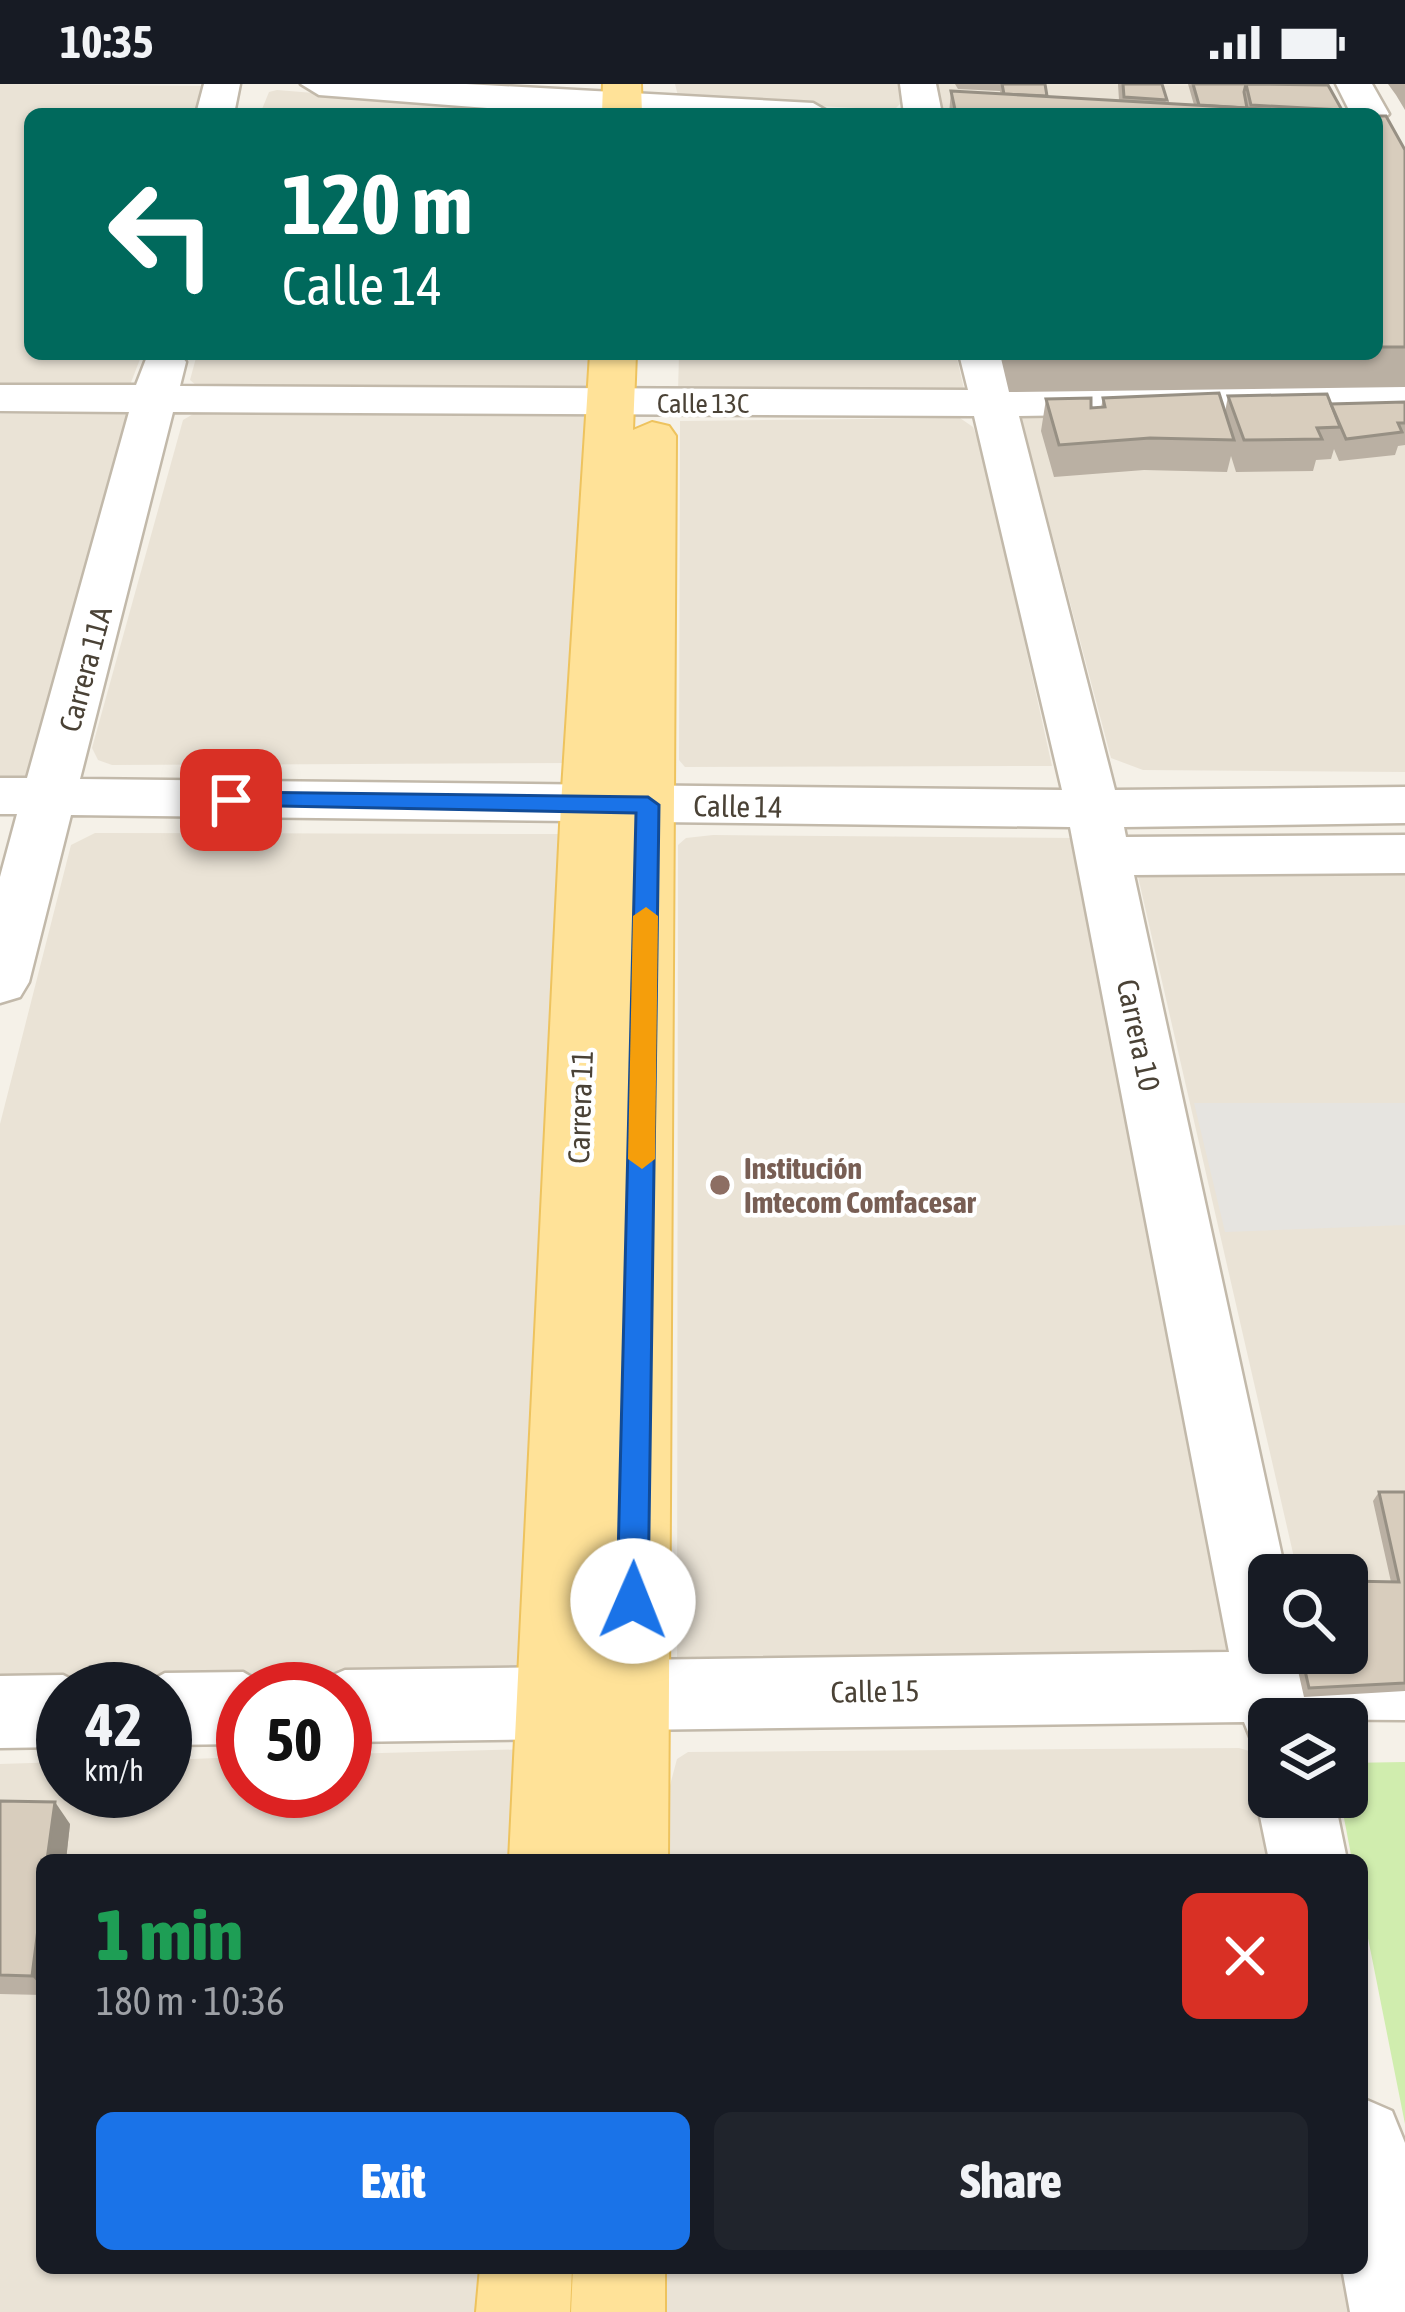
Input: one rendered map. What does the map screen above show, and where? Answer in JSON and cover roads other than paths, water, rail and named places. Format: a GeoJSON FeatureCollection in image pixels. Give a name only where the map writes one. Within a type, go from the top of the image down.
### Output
{"type":"FeatureCollection","features":[{"type":"Feature","properties":{"kind":"main road","name":"Carrera 11"},"geometry":{"type":"LineString","coordinates":[[628,1854],[631,1694],[607,1276],[633,378]]}},
{"type":"Feature","properties":{"kind":"main road","name":"Carrera 11"},"geometry":{"type":"LineString","coordinates":[[550,1854],[559,1703],[607,1276]]}},
{"type":"Feature","properties":{"kind":"main road"},"geometry":{"type":"LineString","coordinates":[[523,2312],[526,2274]]}},
{"type":"Feature","properties":{"kind":"main road"},"geometry":{"type":"LineString","coordinates":[[618,2312],[619,2274]]}},
{"type":"Feature","properties":{"kind":"street"},"geometry":{"type":"LineString","coordinates":[[319,84],[725,108]]}},
{"type":"Feature","properties":{"kind":"street","name":"Calle 13C"},"geometry":{"type":"LineString","coordinates":[[0,398],[161,376],[987,378],[1405,397]]}},
{"type":"Feature","properties":{"kind":"street","name":"Carrera 11A"},"geometry":{"type":"LineString","coordinates":[[0,982],[26,797],[161,376]]}},
{"type":"Feature","properties":{"kind":"street","name":"Carrera 10"},"geometry":{"type":"LineString","coordinates":[[987,378],[1098,832],[1276,1698]]}},
{"type":"Feature","properties":{"kind":"street","name":"Calle 14"},"geometry":{"type":"LineString","coordinates":[[26,797],[618,805],[1098,832],[1405,805]]}},
{"type":"Feature","properties":{"kind":"street"},"geometry":{"type":"LineString","coordinates":[[1098,832],[1405,854]]}},
{"type":"Feature","properties":{"kind":"street","name":"Calle 15"},"geometry":{"type":"LineString","coordinates":[[1307,1698],[1405,1685]]}},
{"type":"Feature","properties":{"kind":"street","name":"Calle 15"},"geometry":{"type":"LineString","coordinates":[[372,1706],[559,1703],[631,1694],[1248,1702]]}},
{"type":"Feature","properties":{"kind":"street"},"geometry":{"type":"LineString","coordinates":[[0,1712],[36,1711]]}},
{"type":"Feature","properties":{"kind":"street"},"geometry":{"type":"LineString","coordinates":[[1299,1818],[1306,1854]]}},
{"type":"Feature","properties":{"kind":"street"},"geometry":{"type":"LineString","coordinates":[[1368,2172],[1395,2312]]}},
{"type":"Feature","properties":{"kind":"place","name":"Institución Imtecom Comfacesar"},"geometry":{"type":"Point","coordinates":[720,1185]}}]}
